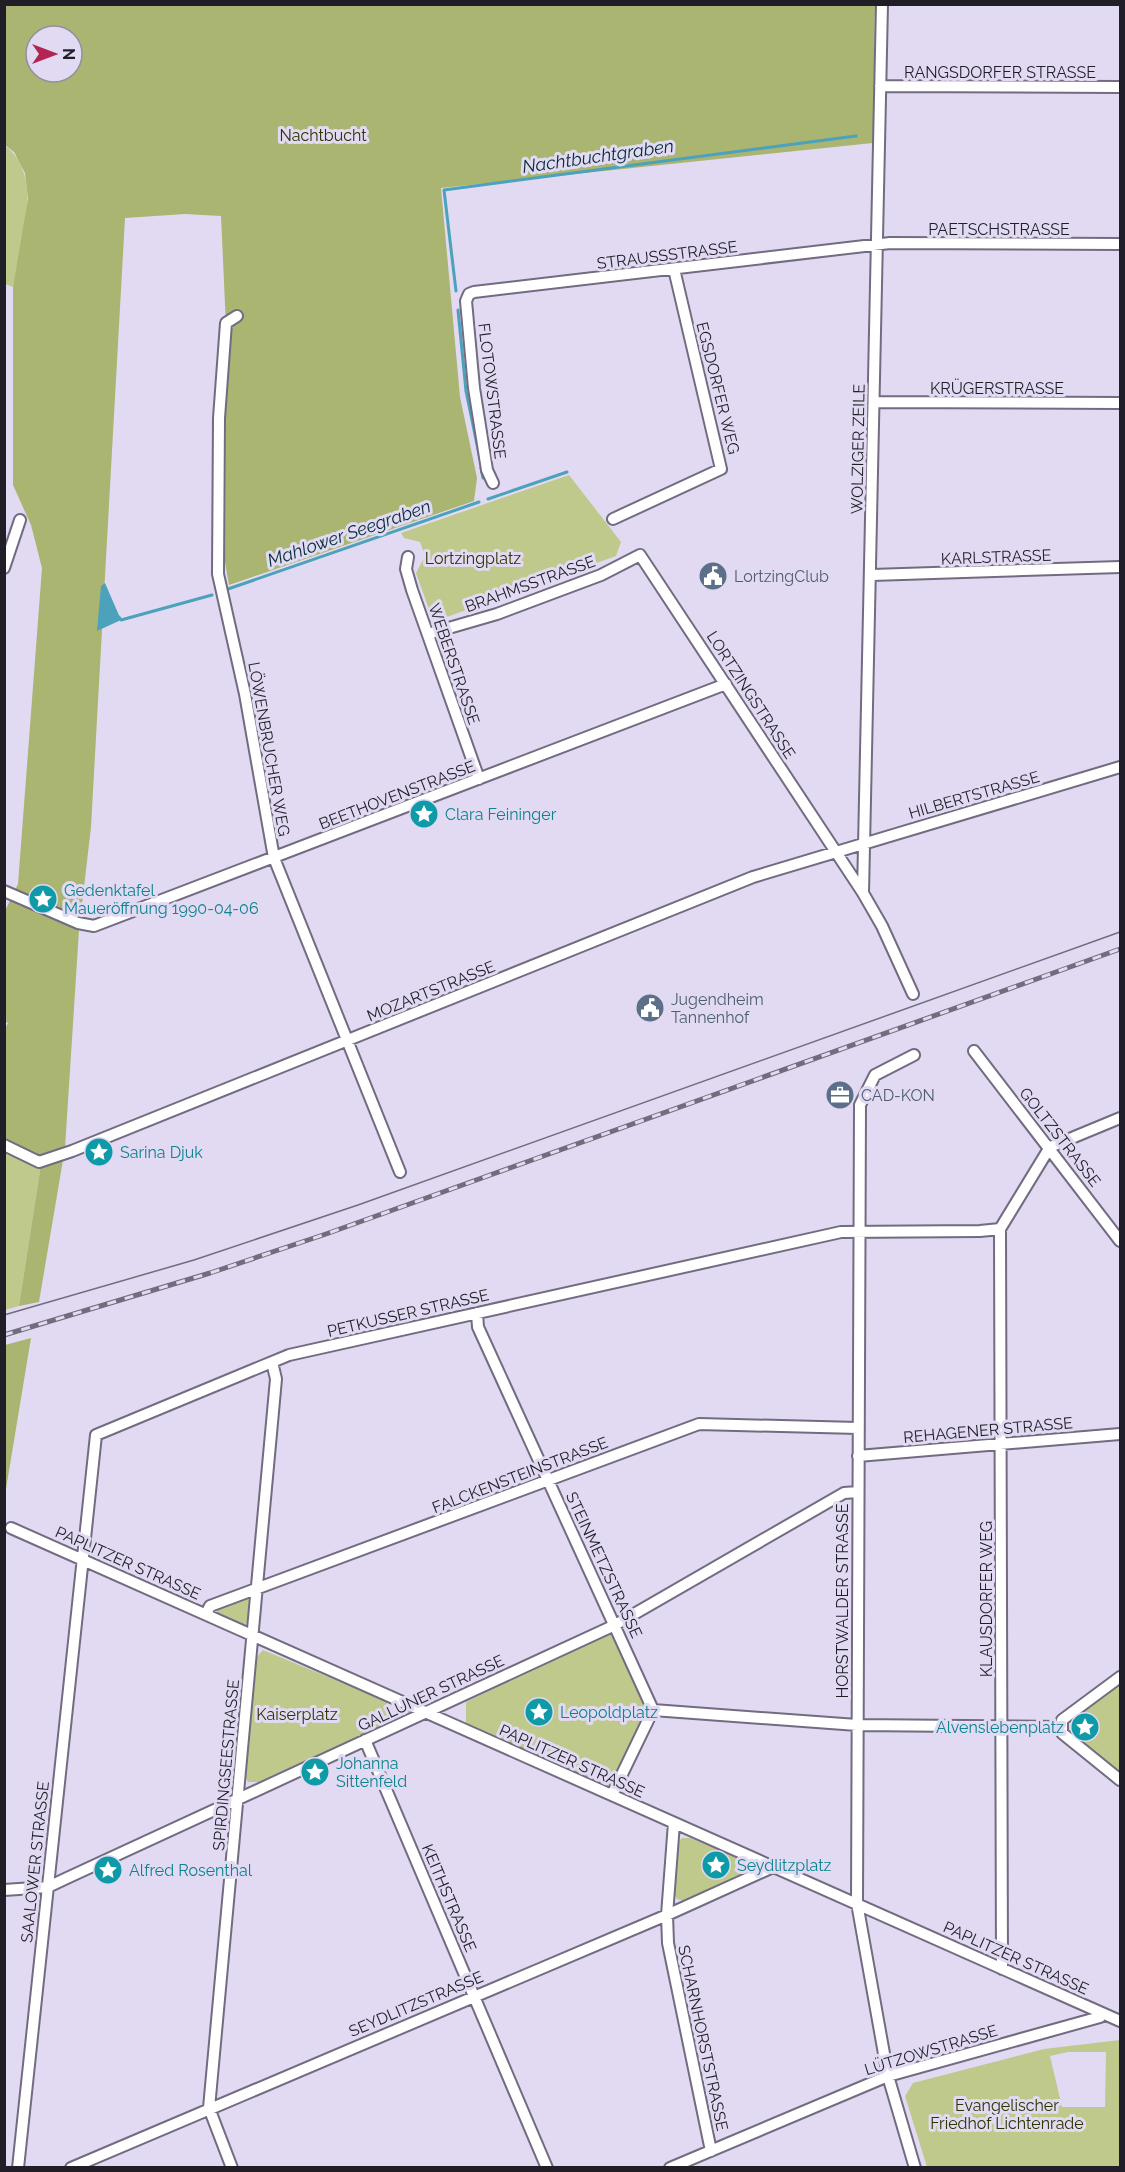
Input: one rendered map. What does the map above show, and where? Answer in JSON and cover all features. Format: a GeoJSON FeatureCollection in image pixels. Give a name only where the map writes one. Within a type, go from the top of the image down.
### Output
{"type":"FeatureCollection","features":[{"type":"Feature","properties":{"kind":"street","name":"WOLZIGER ZEILE"},"geometry":{"type":"LineString","coordinates":[[863,893],[872,575],[882,4]]}},
{"type":"Feature","properties":{"kind":"street","name":"RANGSDORFER STRASSE"},"geometry":{"type":"LineString","coordinates":[[880,86],[1120,87]]}},
{"type":"Feature","properties":{"kind":"street","name":"PAETSCHSTRASSE"},"geometry":{"type":"LineString","coordinates":[[877,245],[1120,244]]}},
{"type":"Feature","properties":{"kind":"street","name":"STRAUSSSTRASSE"},"geometry":{"type":"LineString","coordinates":[[466,301],[469,294],[474,292],[877,245]]}},
{"type":"Feature","properties":{"kind":"street","name":"EGSDORFER WEG"},"geometry":{"type":"LineString","coordinates":[[613,519],[721,469],[674,270]]}},
{"type":"Feature","properties":{"kind":"street","name":"FLOTOWSTRASSE"},"geometry":{"type":"LineString","coordinates":[[466,301],[474,388],[487,470],[494,483]]}},
{"type":"Feature","properties":{"kind":"street","name":"LÖWENBRUCHER WEG"},"geometry":{"type":"LineString","coordinates":[[237,316],[226,323],[219,413],[218,574],[245,694],[274,858],[400,1172]]}},
{"type":"Feature","properties":{"kind":"street","name":"KRÜGERSTRASSE"},"geometry":{"type":"LineString","coordinates":[[874,402],[1120,403]]}},
{"type":"Feature","properties":{"kind":"street"},"geometry":{"type":"LineString","coordinates":[[4,568],[20,520]]}},
{"type":"Feature","properties":{"kind":"street","name":"BRAHMSSTRASSE"},"geometry":{"type":"LineString","coordinates":[[428,634],[497,614],[601,575],[640,555]]}},
{"type":"Feature","properties":{"kind":"street","name":"LORTZINGSTRASSE"},"geometry":{"type":"LineString","coordinates":[[640,555],[836,852]]}},
{"type":"Feature","properties":{"kind":"street","name":"WEBERSTRASSE"},"geometry":{"type":"LineString","coordinates":[[408,557],[406,569],[479,779]]}},
{"type":"Feature","properties":{"kind":"street","name":"KARLSTRASSE"},"geometry":{"type":"LineString","coordinates":[[872,575],[1120,567]]}},
{"type":"Feature","properties":{"kind":"street","name":"BEETHOVENSTRASSE"},"geometry":{"type":"LineString","coordinates":[[4,891],[78,923],[94,926],[726,684]]}},
{"type":"Feature","properties":{"kind":"street","name":"HILBERTSTRASSE"},"geometry":{"type":"LineString","coordinates":[[836,852],[1120,767]]}},
{"type":"Feature","properties":{"kind":"street"},"geometry":{"type":"LineString","coordinates":[[836,852],[882,926],[913,994]]}},
{"type":"Feature","properties":{"kind":"street","name":"MOZARTSTRASSE"},"geometry":{"type":"LineString","coordinates":[[4,1145],[39,1162],[72,1151],[753,878],[836,852]]}},
{"type":"Feature","properties":{"kind":"street","name":"GOLTZSTRASSE"},"geometry":{"type":"LineString","coordinates":[[974,1051],[1120,1241]]}},
{"type":"Feature","properties":{"kind":"street","name":"HORSTWALDER STRASSE"},"geometry":{"type":"LineString","coordinates":[[914,1056],[875,1075],[861,1098],[857,1903],[888,2076],[915,2168]]}},
{"type":"Feature","properties":{"kind":"street"},"geometry":{"type":"LineString","coordinates":[[1000,1228],[1050,1147],[1120,1118]]}},
{"type":"Feature","properties":{"kind":"street","name":"PETKUSSER STRASSE"},"geometry":{"type":"LineString","coordinates":[[83,1559],[96,1435],[289,1355],[830,1234],[859,1230],[980,1232],[1000,1228]]}},
{"type":"Feature","properties":{"kind":"street","name":"KLAUSDORFER WEG"},"geometry":{"type":"LineString","coordinates":[[1000,1228],[1002,1969]]}},
{"type":"Feature","properties":{"kind":"street","name":"STEINMETZSTRASSE"},"geometry":{"type":"LineString","coordinates":[[477,1313],[478,1327],[653,1710]]}},
{"type":"Feature","properties":{"kind":"street","name":"SPIRDINGSEESTRASSE"},"geometry":{"type":"LineString","coordinates":[[232,2168],[209,2108],[276,1379],[272,1362]]}},
{"type":"Feature","properties":{"kind":"street","name":"FALCKENSTEINSTRASSE"},"geometry":{"type":"LineString","coordinates":[[206,1614],[210,1606],[699,1424],[858,1428]]}},
{"type":"Feature","properties":{"kind":"street","name":"REHAGENER STRASSE"},"geometry":{"type":"LineString","coordinates":[[858,1456],[1120,1434]]}},
{"type":"Feature","properties":{"kind":"street","name":"GALLUNER STRASSE"},"geometry":{"type":"LineString","coordinates":[[4,1890],[48,1887],[615,1625],[844,1493],[858,1492]]}},
{"type":"Feature","properties":{"kind":"street","name":"PAPLITZER STRASSE"},"geometry":{"type":"LineString","coordinates":[[11,1528],[1120,2021]]}},
{"type":"Feature","properties":{"kind":"street","name":"SAALOWER STRASSE"},"geometry":{"type":"LineString","coordinates":[[18,2168],[83,1559]]}},
{"type":"Feature","properties":{"kind":"street"},"geometry":{"type":"LineString","coordinates":[[1120,1677],[1062,1720],[1062,1733],[1120,1779]]}},
{"type":"Feature","properties":{"kind":"street"},"geometry":{"type":"LineString","coordinates":[[612,1795],[653,1710],[857,1725],[1062,1727]]}},
{"type":"Feature","properties":{"kind":"street","name":"KEITHSTRASSE"},"geometry":{"type":"LineString","coordinates":[[365,1740],[547,2168]]}},
{"type":"Feature","properties":{"kind":"street","name":"SCHARNHORSTSTRASSE"},"geometry":{"type":"LineString","coordinates":[[674,1823],[667,1914],[668,1942],[711,2151]]}},
{"type":"Feature","properties":{"kind":"street","name":"SEYDLITZSTRASSE"},"geometry":{"type":"LineString","coordinates":[[71,2168],[773,1867]]}},
{"type":"Feature","properties":{"kind":"street","name":"LÜTZOWSTRASSE"},"geometry":{"type":"LineString","coordinates":[[670,2168],[888,2076],[1090,2020],[1100,2017],[1102,2013]]}},
{"type":"Feature","properties":{"kind":"green space","name":"Nachtbucht"},"geometry":{"type":"Polygon","coordinates":[[[5,5],[875,5],[873,143],[441,188],[460,397],[477,478],[474,501],[229,585],[225,562],[226,326],[221,216],[185,214],[125,218],[91,827],[79,930],[65,1148],[39,1302],[19,1306],[41,1164],[5,1147],[4,1030],[8,1023],[4,1021],[4,913],[18,884],[42,568],[31,525],[13,485],[13,287],[28,199],[25,173],[14,152],[5,145],[5,5]]]}},
{"type":"Feature","properties":{"kind":"green space"},"geometry":{"type":"Polygon","coordinates":[[[4,145],[17,158],[24,174],[27,192],[27,212],[13,287],[5,284],[4,145]]]}},
{"type":"Feature","properties":{"kind":"green space","name":"Lortzingplatz"},"geometry":{"type":"Polygon","coordinates":[[[569,475],[621,542],[616,556],[444,618],[430,612],[416,573],[425,556],[420,542],[404,538],[401,533],[569,475]]]}},
{"type":"Feature","properties":{"kind":"green space"},"geometry":{"type":"Polygon","coordinates":[[[5,1147],[41,1164],[19,1306],[5,1310],[5,1147]]]}},
{"type":"Feature","properties":{"kind":"green space"},"geometry":{"type":"Polygon","coordinates":[[[31,1338],[5,1495],[5,1345],[31,1338]]]}},
{"type":"Feature","properties":{"kind":"green space"},"geometry":{"type":"Polygon","coordinates":[[[246,1598],[250,1600],[248,1620],[245,1625],[217,1612],[216,1609],[246,1598]]]}},
{"type":"Feature","properties":{"kind":"green space","name":"Leopoldplatz"},"geometry":{"type":"Polygon","coordinates":[[[609,1633],[614,1637],[646,1711],[611,1787],[608,1788],[466,1725],[466,1702],[609,1633]]]}},
{"type":"Feature","properties":{"kind":"green space","name":"Kaiserplatz"},"geometry":{"type":"Polygon","coordinates":[[[263,1650],[386,1701],[389,1706],[388,1723],[259,1782],[248,1782],[245,1776],[256,1658],[263,1650]]]}},
{"type":"Feature","properties":{"kind":"green space"},"geometry":{"type":"Polygon","coordinates":[[[1120,1684],[1120,1773],[1070,1732],[1071,1719],[1120,1684]]]}},
{"type":"Feature","properties":{"kind":"green space"},"geometry":{"type":"Polygon","coordinates":[[[682,1838],[690,1838],[741,1859],[743,1875],[684,1901],[677,1899],[674,1894],[677,1844],[682,1838]]]}},
{"type":"Feature","properties":{"kind":"green space","name":"Evangelischer Friedhof Lichtenrade"},"geometry":{"type":"Polygon","coordinates":[[[1120,2040],[1120,2167],[927,2167],[905,2096],[913,2083],[1044,2049],[1120,2040]],[[1068,2052],[1050,2056],[1062,2107],[1105,2107],[1106,2052],[1068,2052]]]}},
{"type":"Feature","properties":{"kind":"water"},"geometry":{"type":"Polygon","coordinates":[[[105,583],[121,620],[97,631],[101,586],[105,583]]]}},
{"type":"Feature","properties":{"kind":"waterway","name":"Nachtbuchtgraben"},"geometry":{"type":"LineString","coordinates":[[456,291],[444,190],[856,136]]}},
{"type":"Feature","properties":{"kind":"waterway","name":"Nachtbuchtgraben"},"geometry":{"type":"LineString","coordinates":[[458,310],[466,391],[480,459]]}},
{"type":"Feature","properties":{"kind":"waterway","name":"Nachtbuchtgraben"},"geometry":{"type":"LineString","coordinates":[[481,468],[483,478]]}},
{"type":"Feature","properties":{"kind":"waterway","name":"Mahlower Seegraben"},"geometry":{"type":"LineString","coordinates":[[488,499],[567,472]]}},
{"type":"Feature","properties":{"kind":"waterway","name":"Mahlower Seegraben"},"geometry":{"type":"LineString","coordinates":[[228,589],[479,502]]}},
{"type":"Feature","properties":{"kind":"waterway","name":"Mahlower Seegraben"},"geometry":{"type":"LineString","coordinates":[[119,617],[121,620],[212,595]]}},
{"type":"Feature","properties":{"kind":"tram line"},"geometry":{"type":"LineString","coordinates":[[4,1315],[194,1260],[358,1205],[1120,932]]}},
{"type":"Feature","properties":{"kind":"railway"},"geometry":{"type":"LineString","coordinates":[[4,1335],[210,1273],[326,1234],[1120,949]]}},
{"type":"Feature","properties":{"kind":"place","name":"LortzingClub"},"geometry":{"type":"Point","coordinates":[713,576]}},
{"type":"Feature","properties":{"kind":"place","name":"Clara Feininger"},"geometry":{"type":"Point","coordinates":[424,814]}},
{"type":"Feature","properties":{"kind":"place","name":"Gedenktafel Maueröffnung 1990-04-06"},"geometry":{"type":"Point","coordinates":[43,899]}},
{"type":"Feature","properties":{"kind":"place","name":"Jugendheim Tannenhof"},"geometry":{"type":"Point","coordinates":[650,1008]}},
{"type":"Feature","properties":{"kind":"place","name":"CAD-KON"},"geometry":{"type":"Point","coordinates":[840,1095]}},
{"type":"Feature","properties":{"kind":"place","name":"Sarina Djuk"},"geometry":{"type":"Point","coordinates":[99,1152]}},
{"type":"Feature","properties":{"kind":"place","name":"Leopoldplatz"},"geometry":{"type":"Point","coordinates":[539,1712]}},
{"type":"Feature","properties":{"kind":"place","name":"Alvenslebenplatz"},"geometry":{"type":"Point","coordinates":[1085,1727]}},
{"type":"Feature","properties":{"kind":"place","name":"Johanna Sittenfeld"},"geometry":{"type":"Point","coordinates":[315,1772]}},
{"type":"Feature","properties":{"kind":"place","name":"Seydlitzplatz"},"geometry":{"type":"Point","coordinates":[716,1865]}},
{"type":"Feature","properties":{"kind":"place","name":"Alfred Rosenthal"},"geometry":{"type":"Point","coordinates":[108,1870]}}]}
